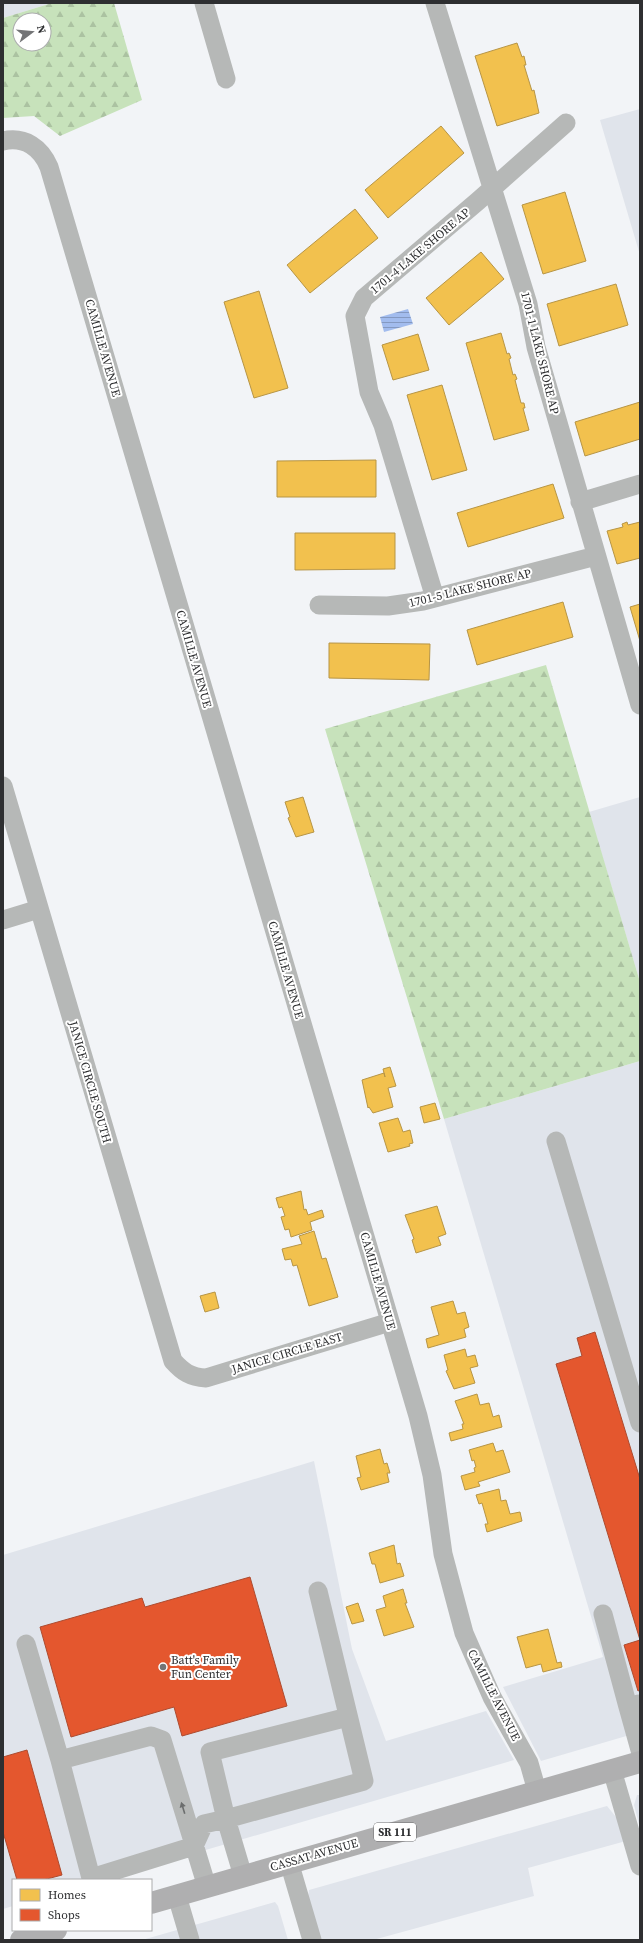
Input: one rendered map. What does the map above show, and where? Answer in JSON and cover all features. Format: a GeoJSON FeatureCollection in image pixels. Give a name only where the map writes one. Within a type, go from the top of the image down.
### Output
{"type":"FeatureCollection","features":[{"type":"Feature","properties":{"kind":"main road","name":"CASSAT AVENUE"},"geometry":{"type":"LineString","coordinates":[[152,1903],[640,1762]]}},
{"type":"Feature","properties":{"kind":"main road"},"geometry":{"type":"LineString","coordinates":[[21,1940],[48,1934]]}},
{"type":"Feature","properties":{"kind":"street"},"geometry":{"type":"LineString","coordinates":[[204,3],[226,78]]}},
{"type":"Feature","properties":{"kind":"street","name":"1701-1 LAKE SHORE AP"},"geometry":{"type":"LineString","coordinates":[[435,3],[528,304],[536,347],[640,705]]}},
{"type":"Feature","properties":{"kind":"street","name":"1701-4 LAKE SHORE AP"},"geometry":{"type":"LineString","coordinates":[[435,598],[383,425],[369,392],[355,316],[364,298],[566,123]]}},
{"type":"Feature","properties":{"kind":"street","name":"CAMILLE AVENUE"},"geometry":{"type":"LineString","coordinates":[[3,141],[12,139],[26,141],[36,147],[44,156],[49,167],[421,1431],[432,1475],[445,1560],[464,1633],[492,1697],[529,1762],[537,1791]]}},
{"type":"Feature","properties":{"kind":"street"},"geometry":{"type":"LineString","coordinates":[[580,502],[640,484]]}},
{"type":"Feature","properties":{"kind":"street","name":"1701-5 LAKE SHORE AP"},"geometry":{"type":"LineString","coordinates":[[319,605],[388,606],[435,598],[596,556]]}},
{"type":"Feature","properties":{"kind":"street","name":"JANICE CIRCLE SOUTH"},"geometry":{"type":"LineString","coordinates":[[3,786],[172,1361],[185,1373]]}},
{"type":"Feature","properties":{"kind":"street"},"geometry":{"type":"LineString","coordinates":[[3,920],[39,909]]}},
{"type":"Feature","properties":{"kind":"street"},"geometry":{"type":"LineString","coordinates":[[556,1141],[640,1423]]}},
{"type":"Feature","properties":{"kind":"street","name":"JANICE CIRCLE EAST"},"geometry":{"type":"LineString","coordinates":[[185,1373],[194,1377],[206,1378],[390,1322]]}},
{"type":"Feature","properties":{"kind":"street"},"geometry":{"type":"LineString","coordinates":[[26,1644],[60,1760],[91,1878],[131,1874],[194,1846],[204,1824],[364,1781],[318,1591]]}},
{"type":"Feature","properties":{"kind":"street"},"geometry":{"type":"LineString","coordinates":[[603,1614],[634,1705],[640,1750]]}},
{"type":"Feature","properties":{"kind":"street"},"geometry":{"type":"LineString","coordinates":[[243,1876],[226,1819],[210,1752],[348,1717]]}},
{"type":"Feature","properties":{"kind":"street"},"geometry":{"type":"LineString","coordinates":[[60,1760],[151,1736],[162,1740],[207,1887]]}},
{"type":"Feature","properties":{"kind":"street"},"geometry":{"type":"LineString","coordinates":[[612,1770],[640,1866]]}},
{"type":"Feature","properties":{"kind":"street"},"geometry":{"type":"LineString","coordinates":[[289,1862],[312,1940]]}},
{"type":"Feature","properties":{"kind":"street"},"geometry":{"type":"LineString","coordinates":[[177,1896],[190,1940]]}},
{"type":"Feature","properties":{"kind":"shaded area"},"geometry":{"type":"Polygon","coordinates":[[[3,3],[52,3],[23,12],[12,12],[12,15],[3,18],[3,3]]]}},
{"type":"Feature","properties":{"kind":"shaded area"},"geometry":{"type":"Polygon","coordinates":[[[640,109],[640,255],[600,120],[640,109]]]}},
{"type":"Feature","properties":{"kind":"shaded area"},"geometry":{"type":"Polygon","coordinates":[[[640,797],[640,982],[589,812],[640,797]]]}},
{"type":"Feature","properties":{"kind":"shaded area"},"geometry":{"type":"Polygon","coordinates":[[[640,1061],[640,1732],[541,1761],[503,1687],[603,1657],[444,1119],[640,1061]]]}},
{"type":"Feature","properties":{"kind":"shaded area"},"geometry":{"type":"Polygon","coordinates":[[[314,1461],[352,1649],[386,1741],[486,1711],[514,1760],[106,1879],[12,1879],[12,1906],[3,1909],[3,1555],[314,1461]]]}},
{"type":"Feature","properties":{"kind":"shaded area"},"geometry":{"type":"Polygon","coordinates":[[[637,1795],[640,1795],[640,1828],[634,1805],[637,1795]]]}},
{"type":"Feature","properties":{"kind":"shaded area"},"geometry":{"type":"Polygon","coordinates":[[[607,1806],[620,1822],[626,1841],[528,1868],[534,1896],[373,1940],[320,1940],[308,1897],[309,1890],[607,1806]]]}},
{"type":"Feature","properties":{"kind":"shaded area"},"geometry":{"type":"Polygon","coordinates":[[[275,1902],[278,1906],[288,1940],[142,1940],[275,1902]]]}},
{"type":"Feature","properties":{"kind":"green space"},"geometry":{"type":"Polygon","coordinates":[[[52,3],[114,3],[142,100],[60,136],[34,116],[3,118],[3,18],[12,15],[12,52],[52,52],[52,12],[23,12],[52,3]]]}},
{"type":"Feature","properties":{"kind":"green space"},"geometry":{"type":"Polygon","coordinates":[[[546,665],[640,982],[640,1061],[444,1119],[325,729],[546,665]]]}},
{"type":"Feature","properties":{"kind":"water"},"geometry":{"type":"Polygon","coordinates":[[[408,309],[413,324],[384,332],[380,317],[408,309]]]}},
{"type":"Feature","properties":{"kind":"building: Homes"},"geometry":{"type":"Polygon","coordinates":[[[517,43],[522,57],[524,56],[526,65],[524,65],[532,91],[534,90],[539,113],[497,126],[475,56],[517,43]]]}},
{"type":"Feature","properties":{"kind":"building: Homes"},"geometry":{"type":"Polygon","coordinates":[[[441,126],[464,153],[388,218],[365,190],[441,126]]]}},
{"type":"Feature","properties":{"kind":"building: Homes"},"geometry":{"type":"Polygon","coordinates":[[[565,192],[586,261],[543,274],[522,205],[565,192]]]}},
{"type":"Feature","properties":{"kind":"building: Homes"},"geometry":{"type":"Polygon","coordinates":[[[355,209],[378,238],[310,293],[287,265],[355,209]]]}},
{"type":"Feature","properties":{"kind":"building: Homes"},"geometry":{"type":"Polygon","coordinates":[[[481,252],[504,279],[449,325],[426,298],[481,252]]]}},
{"type":"Feature","properties":{"kind":"building: Homes"},"geometry":{"type":"Polygon","coordinates":[[[616,284],[628,325],[559,346],[547,304],[616,284]]]}},
{"type":"Feature","properties":{"kind":"building: Homes"},"geometry":{"type":"Polygon","coordinates":[[[259,291],[288,388],[254,398],[224,302],[259,291]]]}},
{"type":"Feature","properties":{"kind":"building: Homes"},"geometry":{"type":"Polygon","coordinates":[[[501,333],[507,354],[509,353],[511,358],[509,359],[513,375],[515,374],[517,379],[515,380],[521,403],[524,403],[525,408],[523,408],[529,430],[494,440],[466,343],[501,333]]]}},
{"type":"Feature","properties":{"kind":"building: Homes"},"geometry":{"type":"Polygon","coordinates":[[[418,334],[429,370],[393,380],[382,345],[418,334]]]}},
{"type":"Feature","properties":{"kind":"building: Homes"},"geometry":{"type":"Polygon","coordinates":[[[442,385],[467,470],[432,480],[407,395],[442,385]]]}},
{"type":"Feature","properties":{"kind":"building: Homes"},"geometry":{"type":"Polygon","coordinates":[[[640,402],[640,439],[585,456],[575,422],[640,402]]]}},
{"type":"Feature","properties":{"kind":"building: Homes"},"geometry":{"type":"Polygon","coordinates":[[[376,460],[376,497],[277,497],[277,461],[376,460]]]}},
{"type":"Feature","properties":{"kind":"building: Homes"},"geometry":{"type":"Polygon","coordinates":[[[553,484],[564,518],[468,547],[457,513],[553,484]]]}},
{"type":"Feature","properties":{"kind":"building: Homes"},"geometry":{"type":"Polygon","coordinates":[[[627,522],[628,525],[640,522],[640,558],[617,564],[607,531],[623,527],[622,524],[627,522]]]}},
{"type":"Feature","properties":{"kind":"building: Homes"},"geometry":{"type":"Polygon","coordinates":[[[295,533],[395,533],[395,569],[295,570],[295,533]]]}},
{"type":"Feature","properties":{"kind":"building: Homes"},"geometry":{"type":"Polygon","coordinates":[[[563,602],[573,637],[477,665],[467,630],[563,602]]]}},
{"type":"Feature","properties":{"kind":"building: Homes"},"geometry":{"type":"Polygon","coordinates":[[[640,604],[640,641],[630,607],[640,604]]]}},
{"type":"Feature","properties":{"kind":"building: Homes"},"geometry":{"type":"Polygon","coordinates":[[[329,643],[430,644],[429,680],[329,678],[329,643]]]}},
{"type":"Feature","properties":{"kind":"building: Homes"},"geometry":{"type":"Polygon","coordinates":[[[303,797],[314,832],[296,837],[288,818],[290,817],[285,802],[303,797]]]}},
{"type":"Feature","properties":{"kind":"building: Homes"},"geometry":{"type":"Polygon","coordinates":[[[390,1067],[396,1086],[388,1088],[393,1107],[373,1113],[369,1107],[368,1108],[362,1080],[384,1073],[383,1069],[390,1067]]]}},
{"type":"Feature","properties":{"kind":"building: Homes"},"geometry":{"type":"Polygon","coordinates":[[[435,1103],[440,1119],[424,1123],[420,1107],[435,1103]]]}},
{"type":"Feature","properties":{"kind":"building: Homes"},"geometry":{"type":"Polygon","coordinates":[[[398,1118],[403,1132],[410,1130],[413,1143],[409,1144],[410,1146],[388,1152],[379,1123],[398,1118]]]}},
{"type":"Feature","properties":{"kind":"building: Homes"},"geometry":{"type":"Polygon","coordinates":[[[301,1191],[304,1210],[306,1209],[308,1215],[322,1210],[324,1217],[310,1222],[312,1230],[291,1237],[289,1229],[285,1230],[281,1217],[285,1216],[282,1207],[279,1208],[276,1198],[301,1191]]]}},
{"type":"Feature","properties":{"kind":"building: Homes"},"geometry":{"type":"Polygon","coordinates":[[[437,1206],[446,1234],[438,1237],[441,1245],[416,1253],[412,1240],[414,1239],[405,1215],[437,1206]]]}},
{"type":"Feature","properties":{"kind":"building: Homes"},"geometry":{"type":"Polygon","coordinates":[[[314,1231],[322,1259],[326,1258],[338,1297],[309,1306],[297,1265],[293,1266],[291,1259],[285,1260],[282,1249],[302,1244],[299,1236],[314,1231]]]}},
{"type":"Feature","properties":{"kind":"building: Homes"},"geometry":{"type":"Polygon","coordinates":[[[215,1292],[219,1308],[205,1312],[200,1296],[215,1292]]]}},
{"type":"Feature","properties":{"kind":"building: Homes"},"geometry":{"type":"Polygon","coordinates":[[[453,1301],[457,1314],[465,1312],[469,1327],[464,1329],[466,1337],[428,1348],[426,1339],[439,1335],[431,1307],[453,1301]]]}},
{"type":"Feature","properties":{"kind":"building: Homes"},"geometry":{"type":"Polygon","coordinates":[[[465,1349],[467,1357],[475,1355],[478,1366],[470,1368],[475,1383],[454,1389],[446,1371],[448,1370],[444,1355],[465,1349]]]}},
{"type":"Feature","properties":{"kind":"building: Homes"},"geometry":{"type":"Polygon","coordinates":[[[477,1394],[480,1405],[489,1403],[493,1417],[499,1415],[502,1427],[451,1441],[449,1433],[463,1429],[462,1424],[464,1424],[455,1401],[477,1394]]]}},
{"type":"Feature","properties":{"kind":"building: Homes"},"geometry":{"type":"Polygon","coordinates":[[[493,1443],[496,1452],[503,1450],[510,1472],[478,1482],[480,1486],[465,1490],[461,1476],[475,1472],[474,1468],[476,1467],[474,1460],[472,1461],[469,1450],[493,1443]]]}},
{"type":"Feature","properties":{"kind":"building: Homes"},"geometry":{"type":"Polygon","coordinates":[[[380,1449],[384,1464],[387,1463],[390,1473],[387,1473],[389,1482],[361,1490],[357,1478],[361,1477],[356,1456],[380,1449]]]}},
{"type":"Feature","properties":{"kind":"building: Homes"},"geometry":{"type":"Polygon","coordinates":[[[499,1489],[501,1501],[506,1500],[510,1514],[520,1512],[522,1521],[487,1532],[485,1524],[488,1524],[482,1503],[479,1504],[476,1495],[499,1489]]]}},
{"type":"Feature","properties":{"kind":"building: Homes"},"geometry":{"type":"Polygon","coordinates":[[[394,1545],[397,1564],[400,1563],[404,1576],[380,1583],[375,1564],[372,1564],[369,1553],[394,1545]]]}},
{"type":"Feature","properties":{"kind":"building: Homes"},"geometry":{"type":"Polygon","coordinates":[[[403,1589],[407,1603],[405,1603],[414,1627],[384,1636],[376,1610],[386,1607],[383,1596],[403,1589]]]}},
{"type":"Feature","properties":{"kind":"building: Homes"},"geometry":{"type":"Polygon","coordinates":[[[358,1603],[364,1621],[352,1624],[346,1607],[358,1603]]]}},
{"type":"Feature","properties":{"kind":"building: Homes"},"geometry":{"type":"Polygon","coordinates":[[[548,1629],[557,1663],[561,1662],[562,1667],[543,1672],[541,1664],[526,1668],[517,1637],[548,1629]]]}},
{"type":"Feature","properties":{"kind":"building: Shops"},"geometry":{"type":"Polygon","coordinates":[[[595,1332],[640,1479],[640,1640],[556,1364],[582,1356],[577,1338],[595,1332]]]}},
{"type":"Feature","properties":{"kind":"building: Shops","name":"Batt's Family Fun Center"},"geometry":{"type":"Polygon","coordinates":[[[250,1577],[287,1706],[182,1736],[174,1707],[71,1737],[40,1627],[142,1598],[145,1607],[250,1577]]]}},
{"type":"Feature","properties":{"kind":"building: Shops"},"geometry":{"type":"Polygon","coordinates":[[[640,1640],[640,1690],[638,1691],[624,1645],[640,1640]]]}},
{"type":"Feature","properties":{"kind":"building: Shops"},"geometry":{"type":"Polygon","coordinates":[[[27,1750],[62,1875],[47,1879],[17,1879],[3,1832],[3,1757],[27,1750]]]}},
{"type":"Feature","properties":{"kind":"place","name":"Batt's Family Fun Center"},"geometry":{"type":"Point","coordinates":[163,1667]}}]}
